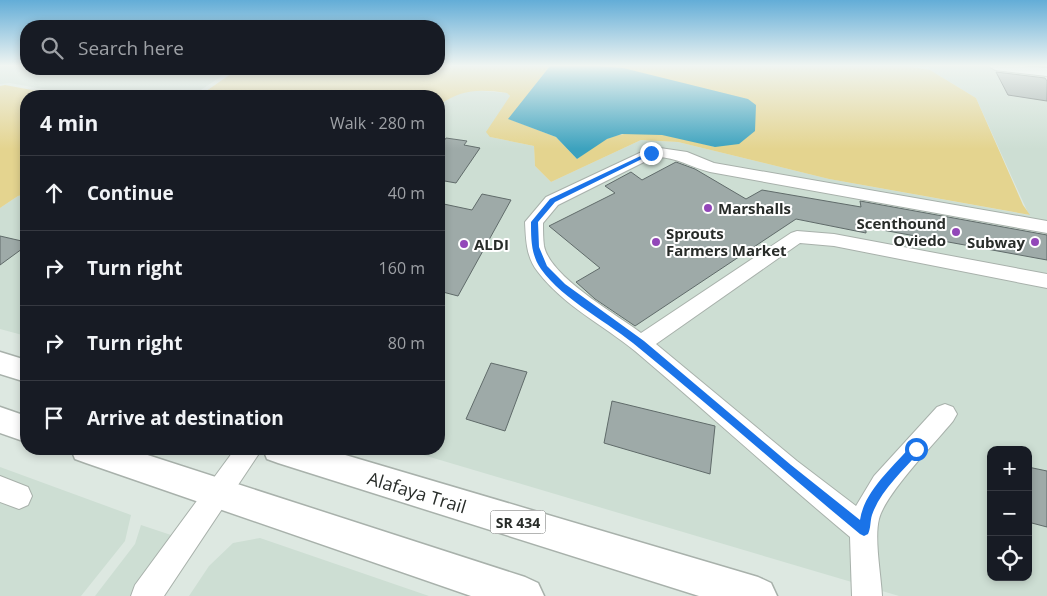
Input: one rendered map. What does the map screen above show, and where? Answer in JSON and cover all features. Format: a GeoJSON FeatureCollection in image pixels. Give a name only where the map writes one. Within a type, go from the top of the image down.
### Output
{"type":"FeatureCollection","features":[{"type":"Feature","properties":{"kind":"main road"},"geometry":{"type":"LineString","coordinates":[[0,363],[20,369]]}},
{"type":"Feature","properties":{"kind":"main road"},"geometry":{"type":"LineString","coordinates":[[0,420],[20,426]]}},
{"type":"Feature","properties":{"kind":"main road"},"geometry":{"type":"LineString","coordinates":[[104,455],[525,596]]}},
{"type":"Feature","properties":{"kind":"main road","name":"Alafaya Trail"},"geometry":{"type":"LineString","coordinates":[[298,455],[758,596]]}},
{"type":"Feature","properties":{"kind":"street"},"geometry":{"type":"LineString","coordinates":[[864,530],[641,344],[562,286],[544,267],[535,247],[534,222],[552,201],[651,153],[664,151],[678,153],[710,167],[1047,227]]}},
{"type":"Feature","properties":{"kind":"street"},"geometry":{"type":"LineString","coordinates":[[641,344],[797,237],[834,240],[1047,281]]}},
{"type":"Feature","properties":{"kind":"street"},"geometry":{"type":"LineString","coordinates":[[867,596],[864,530],[866,515],[883,486],[945,414]]}},
{"type":"Feature","properties":{"kind":"street"},"geometry":{"type":"LineString","coordinates":[[146,596],[246,455]]}},
{"type":"Feature","properties":{"kind":"shaded area"},"geometry":{"type":"Polygon","coordinates":[[[0,94],[20,94],[20,196],[0,208],[0,94]]]}},
{"type":"Feature","properties":{"kind":"shaded area"},"geometry":{"type":"Polygon","coordinates":[[[445,94],[461,94],[456,96],[445,102],[445,94]]]}},
{"type":"Feature","properties":{"kind":"shaded area"},"geometry":{"type":"Polygon","coordinates":[[[458,94],[508,94],[510,96],[490,137],[534,146],[535,166],[551,182],[641,140],[678,142],[829,179],[1029,215],[976,98],[969,94],[1047,94],[1047,596],[899,596],[423,455],[445,455],[445,100],[451,96],[458,94]]]}},
{"type":"Feature","properties":{"kind":"shaded area"},"geometry":{"type":"Polygon","coordinates":[[[508,94],[528,94],[509,119],[556,137],[577,159],[605,140],[622,134],[649,133],[676,137],[715,147],[653,94],[969,94],[976,98],[1023,205],[1030,215],[829,179],[678,142],[641,140],[551,182],[535,166],[534,146],[490,137],[486,132],[510,96],[508,94]]]}},
{"type":"Feature","properties":{"kind":"shaded area"},"geometry":{"type":"Polygon","coordinates":[[[20,196],[20,334],[0,329],[0,208],[20,196]]]}},
{"type":"Feature","properties":{"kind":"shaded area"},"geometry":{"type":"Polygon","coordinates":[[[0,467],[131,515],[125,541],[81,596],[0,596],[0,467]]]}},
{"type":"Feature","properties":{"kind":"shaded area"},"geometry":{"type":"Polygon","coordinates":[[[141,525],[174,536],[131,596],[95,596],[135,544],[141,525]]]}},
{"type":"Feature","properties":{"kind":"shaded area"},"geometry":{"type":"Polygon","coordinates":[[[260,538],[429,596],[189,596],[209,566],[233,543],[260,538]]]}},
{"type":"Feature","properties":{"kind":"water"},"geometry":{"type":"Polygon","coordinates":[[[528,94],[727,94],[748,99],[756,105],[755,131],[739,144],[715,147],[662,135],[622,134],[607,139],[577,159],[556,137],[508,119],[528,94]]]}},
{"type":"Feature","properties":{"kind":"building"},"geometry":{"type":"Polygon","coordinates":[[[1047,94],[1047,101],[1008,95],[1047,94]]]}},
{"type":"Feature","properties":{"kind":"building"},"geometry":{"type":"Polygon","coordinates":[[[445,139],[467,141],[464,145],[480,148],[456,183],[445,181],[445,139]]]}},
{"type":"Feature","properties":{"kind":"building"},"geometry":{"type":"Polygon","coordinates":[[[676,162],[695,169],[746,199],[762,190],[861,207],[860,201],[1047,235],[1047,260],[866,227],[866,233],[796,219],[635,326],[595,299],[576,282],[600,268],[549,226],[615,193],[605,186],[631,172],[642,180],[676,162]]]}},
{"type":"Feature","properties":{"kind":"building"},"geometry":{"type":"Polygon","coordinates":[[[482,194],[511,200],[458,296],[445,293],[445,204],[472,210],[482,194]]]}},
{"type":"Feature","properties":{"kind":"building"},"geometry":{"type":"Polygon","coordinates":[[[0,236],[20,241],[20,250],[0,265],[0,236]]]}},
{"type":"Feature","properties":{"kind":"building"},"geometry":{"type":"Polygon","coordinates":[[[491,363],[527,372],[505,431],[466,419],[491,363]]]}},
{"type":"Feature","properties":{"kind":"building"},"geometry":{"type":"Polygon","coordinates":[[[612,401],[715,426],[710,474],[604,443],[612,401]]]}},
{"type":"Feature","properties":{"kind":"building"},"geometry":{"type":"Polygon","coordinates":[[[1032,468],[1047,471],[1047,527],[1032,523],[1032,468]]]}},
{"type":"Feature","properties":{"kind":"place","name":"Marshalls"},"geometry":{"type":"Point","coordinates":[708,208]}},
{"type":"Feature","properties":{"kind":"place","name":"Scenthound Oviedo"},"geometry":{"type":"Point","coordinates":[956,232]}},
{"type":"Feature","properties":{"kind":"place","name":"Sprouts Farmers Market"},"geometry":{"type":"Point","coordinates":[656,242]}},
{"type":"Feature","properties":{"kind":"place","name":"Subway"},"geometry":{"type":"Point","coordinates":[1035,242]}},
{"type":"Feature","properties":{"kind":"place","name":"ALDI"},"geometry":{"type":"Point","coordinates":[464,244]}},
{"type":"Feature","properties":{"kind":"route"},"geometry":{"type":"LineString","coordinates":[[651,153],[552,201],[534,222],[535,247],[544,267],[562,286],[641,344],[864,530],[866,515],[872,503],[883,486],[916,449]]}}]}
